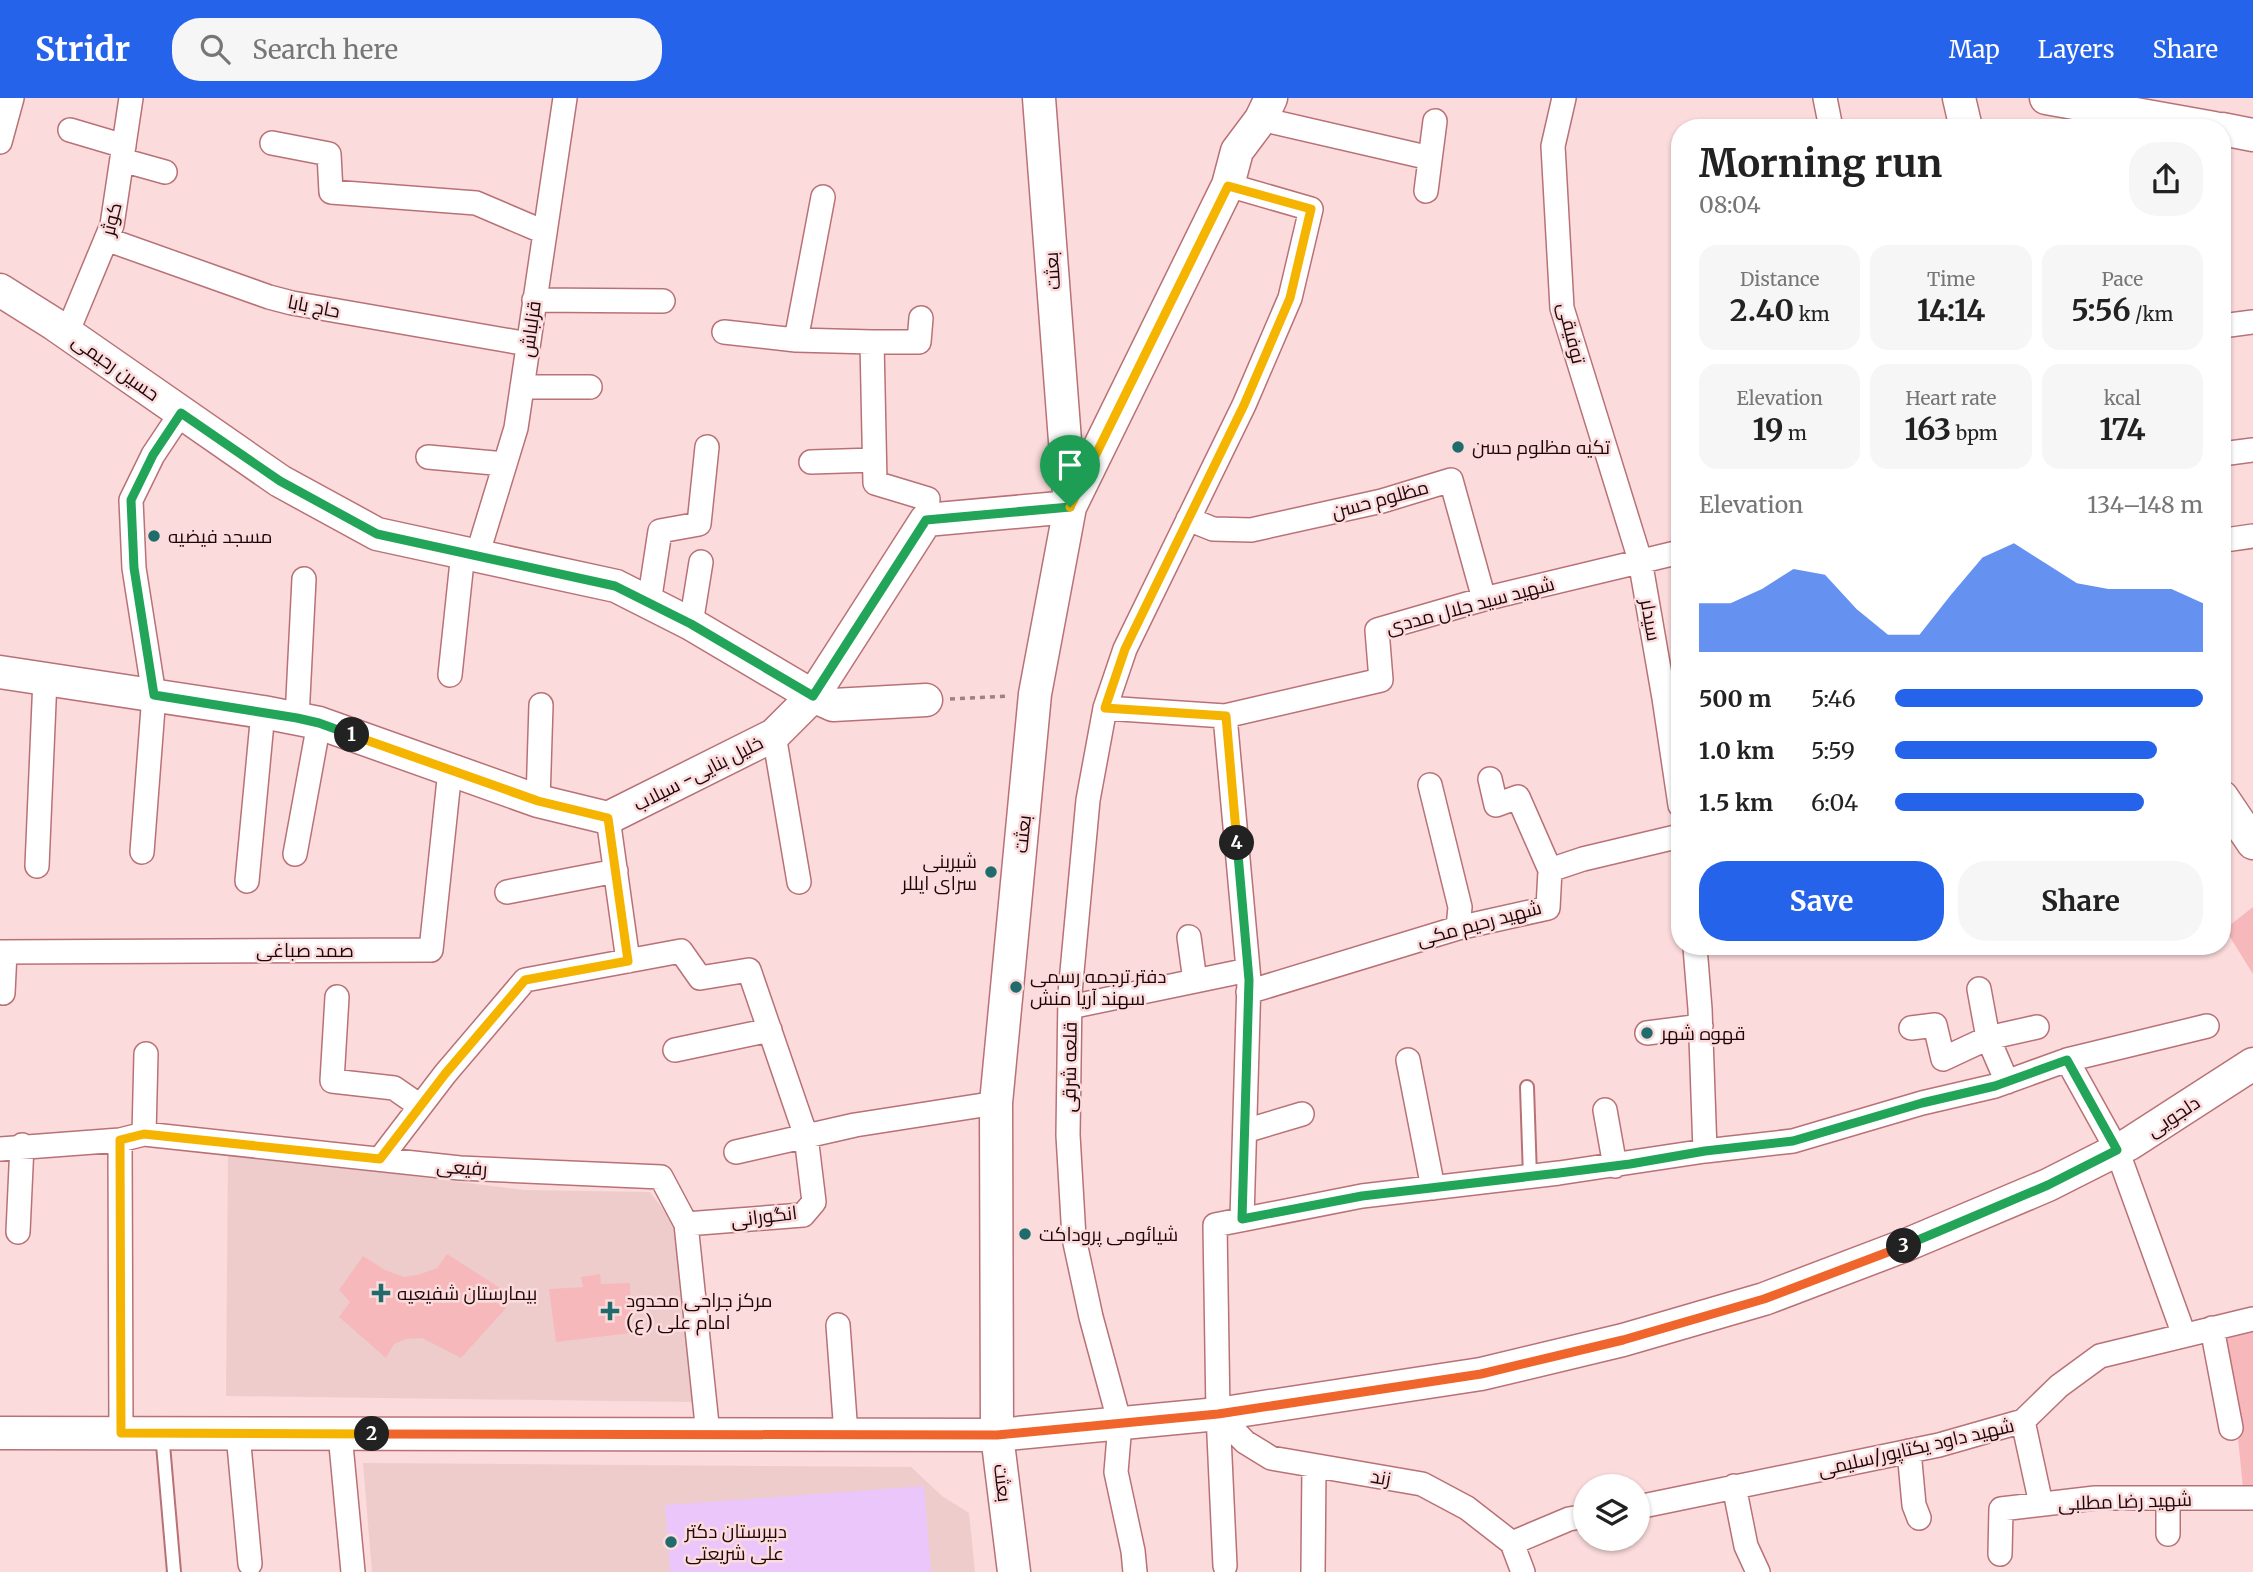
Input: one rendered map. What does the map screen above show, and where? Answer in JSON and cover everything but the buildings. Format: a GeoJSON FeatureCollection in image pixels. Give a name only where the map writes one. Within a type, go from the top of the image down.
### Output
{"type":"FeatureCollection","features":[{"type":"Feature","properties":{"kind":"main road","name":"بعثت"},"geometry":{"type":"LineString","coordinates":[[1014,1572],[997,1435],[996,1103],[1035,694],[1070,507],[1039,98]]}},
{"type":"Feature","properties":{"kind":"main road"},"geometry":{"type":"LineString","coordinates":[[1959,98],[1964,119]]}},
{"type":"Feature","properties":{"kind":"main road"},"geometry":{"type":"LineString","coordinates":[[2046,98],[2164,119]]}},
{"type":"Feature","properties":{"kind":"main road"},"geometry":{"type":"LineString","coordinates":[[926,520],[1070,507],[1228,186],[1237,151],[1266,108]]}},
{"type":"Feature","properties":{"kind":"main road"},"geometry":{"type":"LineString","coordinates":[[2231,131],[2253,135]]}},
{"type":"Feature","properties":{"kind":"main road","name":"حسین رحیمی"},"geometry":{"type":"LineString","coordinates":[[0,291],[67,333],[280,481],[377,534],[615,586],[691,624],[833,705],[926,700]]}},
{"type":"Feature","properties":{"kind":"main road","name":"خلیل بنایی- سیلاب"},"geometry":{"type":"LineString","coordinates":[[608,818],[774,735],[813,696],[926,520]]}},
{"type":"Feature","properties":{"kind":"main road"},"geometry":{"type":"LineString","coordinates":[[0,672],[308,720],[538,801],[608,818]]}},
{"type":"Feature","properties":{"kind":"main road"},"geometry":{"type":"LineString","coordinates":[[2231,808],[2249,831]]}},
{"type":"Feature","properties":{"kind":"main road","name":"دلجویی"},"geometry":{"type":"LineString","coordinates":[[0,1433],[997,1435],[1218,1414],[1481,1374],[1648,1333],[1764,1299],[1906,1245],[2048,1185],[2117,1150],[2253,1064]]}},
{"type":"Feature","properties":{"kind":"street"},"geometry":{"type":"LineString","coordinates":[[0,142],[12,98]]}},
{"type":"Feature","properties":{"kind":"street","name":"کوثر"},"geometry":{"type":"LineString","coordinates":[[67,333],[112,225],[131,98]]}},
{"type":"Feature","properties":{"kind":"street","name":"قزلباش"},"geometry":{"type":"LineString","coordinates":[[450,675],[470,554],[516,428],[565,98]]}},
{"type":"Feature","properties":{"kind":"street","name":"توفیقی"},"geometry":{"type":"LineString","coordinates":[[1564,98],[1553,146],[1562,308],[1640,560]]}},
{"type":"Feature","properties":{"kind":"street"},"geometry":{"type":"LineString","coordinates":[[1825,98],[1829,119]]}},
{"type":"Feature","properties":{"kind":"street"},"geometry":{"type":"LineString","coordinates":[[1266,108],[1430,158]]}},
{"type":"Feature","properties":{"kind":"street"},"geometry":{"type":"LineString","coordinates":[[1426,191],[1435,121]]}},
{"type":"Feature","properties":{"kind":"street"},"geometry":{"type":"LineString","coordinates":[[70,130],[165,172]]}},
{"type":"Feature","properties":{"kind":"street"},"geometry":{"type":"LineString","coordinates":[[272,143],[329,154],[331,192],[476,203],[544,232]]}},
{"type":"Feature","properties":{"kind":"street","name":"قلعه شرقی"},"geometry":{"type":"LineString","coordinates":[[1135,1572],[1116,1472],[1120,1424],[1091,1317],[1074,1238],[1068,1135],[1070,993],[1088,800],[1105,708],[1125,649],[1244,405],[1290,298],[1311,209],[1228,186]]}},
{"type":"Feature","properties":{"kind":"street"},"geometry":{"type":"LineString","coordinates":[[796,340],[823,197]]}},
{"type":"Feature","properties":{"kind":"street","name":"حاج بابا"},"geometry":{"type":"LineString","coordinates":[[106,239],[292,303],[528,344]]}},
{"type":"Feature","properties":{"kind":"street"},"geometry":{"type":"LineString","coordinates":[[534,300],[663,302]]}},
{"type":"Feature","properties":{"kind":"street"},"geometry":{"type":"LineString","coordinates":[[724,332],[796,340],[919,342],[921,318]]}},
{"type":"Feature","properties":{"kind":"street"},"geometry":{"type":"LineString","coordinates":[[2231,325],[2253,322]]}},
{"type":"Feature","properties":{"kind":"street"},"geometry":{"type":"LineString","coordinates":[[872,342],[875,483],[928,499],[926,520]]}},
{"type":"Feature","properties":{"kind":"street"},"geometry":{"type":"LineString","coordinates":[[522,387],[590,387]]}},
{"type":"Feature","properties":{"kind":"street"},"geometry":{"type":"LineString","coordinates":[[142,852],[154,695],[134,568],[131,500],[153,455],[181,413]]}},
{"type":"Feature","properties":{"kind":"street"},"geometry":{"type":"LineString","coordinates":[[649,603],[660,531],[699,524],[707,447]]}},
{"type":"Feature","properties":{"kind":"street"},"geometry":{"type":"LineString","coordinates":[[2231,453],[2253,450]]}},
{"type":"Feature","properties":{"kind":"street"},"geometry":{"type":"LineString","coordinates":[[428,457],[505,464]]}},
{"type":"Feature","properties":{"kind":"street"},"geometry":{"type":"LineString","coordinates":[[811,462],[874,460]]}},
{"type":"Feature","properties":{"kind":"street","name":"مظلوم حسن"},"geometry":{"type":"LineString","coordinates":[[1188,519],[1213,529],[1251,530],[1382,501],[1451,480],[1484,599]]}},
{"type":"Feature","properties":{"kind":"street"},"geometry":{"type":"LineString","coordinates":[[2231,539],[2253,536]]}},
{"type":"Feature","properties":{"kind":"street","name":"شهید سید جلال مددی"},"geometry":{"type":"LineString","coordinates":[[1105,708],[1226,716],[1381,680],[1377,630],[1484,599],[1671,554]]}},
{"type":"Feature","properties":{"kind":"street","name":"سیدلر"},"geometry":{"type":"LineString","coordinates":[[1640,560],[1671,745]]}},
{"type":"Feature","properties":{"kind":"street"},"geometry":{"type":"LineString","coordinates":[[691,624],[701,562]]}},
{"type":"Feature","properties":{"kind":"street"},"geometry":{"type":"LineString","coordinates":[[295,854],[308,720],[304,579]]}},
{"type":"Feature","properties":{"kind":"street"},"geometry":{"type":"LineString","coordinates":[[37,866],[45,679]]}},
{"type":"Feature","properties":{"kind":"street"},"geometry":{"type":"LineString","coordinates":[[538,801],[541,705]]}},
{"type":"Feature","properties":{"kind":"street"},"geometry":{"type":"LineString","coordinates":[[247,881],[262,712]]}},
{"type":"Feature","properties":{"kind":"street"},"geometry":{"type":"LineString","coordinates":[[1226,716],[1248,981],[1242,1219]]}},
{"type":"Feature","properties":{"kind":"street"},"geometry":{"type":"LineString","coordinates":[[774,735],[799,881]]}},
{"type":"Feature","properties":{"kind":"street","name":"صمد صباغی"},"geometry":{"type":"LineString","coordinates":[[3,952],[431,950],[450,770]]}},
{"type":"Feature","properties":{"kind":"street"},"geometry":{"type":"LineString","coordinates":[[1490,779],[1496,806],[1518,797],[1550,870]]}},
{"type":"Feature","properties":{"kind":"street"},"geometry":{"type":"LineString","coordinates":[[1430,785],[1460,908],[1458,928]]}},
{"type":"Feature","properties":{"kind":"street"},"geometry":{"type":"LineString","coordinates":[[380,1159],[445,1074],[525,980],[628,961],[608,818]]}},
{"type":"Feature","properties":{"kind":"street","name":"شهید رحیم مکی"},"geometry":{"type":"LineString","coordinates":[[1070,1007],[1195,981],[1248,981],[1549,908],[1550,870],[1583,859],[1671,838]]}},
{"type":"Feature","properties":{"kind":"street"},"geometry":{"type":"LineString","coordinates":[[507,892],[615,871]]}},
{"type":"Feature","properties":{"kind":"street"},"geometry":{"type":"LineString","coordinates":[[1189,937],[1195,981]]}},
{"type":"Feature","properties":{"kind":"street","name":"انگورانی"},"geometry":{"type":"LineString","coordinates":[[628,961],[681,951],[700,978],[749,970],[806,1136],[814,1202],[803,1215],[686,1224]]}},
{"type":"Feature","properties":{"kind":"street"},"geometry":{"type":"LineString","coordinates":[[3,952],[3,993]]}},
{"type":"Feature","properties":{"kind":"street"},"geometry":{"type":"LineString","coordinates":[[1696,955],[1705,1151]]}},
{"type":"Feature","properties":{"kind":"street"},"geometry":{"type":"LineString","coordinates":[[1979,989],[1988,1038],[2007,1082]]}},
{"type":"Feature","properties":{"kind":"street"},"geometry":{"type":"LineString","coordinates":[[337,997],[332,1081],[394,1088],[420,1106]]}},
{"type":"Feature","properties":{"kind":"street"},"geometry":{"type":"LineString","coordinates":[[1647,1033],[1701,1026]]}},
{"type":"Feature","properties":{"kind":"street"},"geometry":{"type":"LineString","coordinates":[[1911,1028],[1935,1026],[1943,1059],[1988,1038],[2037,1027]]}},
{"type":"Feature","properties":{"kind":"street"},"geometry":{"type":"LineString","coordinates":[[1225,1566],[1218,1414],[1216,1225],[1362,1196],[1530,1177],[1793,1141],[1922,1103],[2007,1082],[2067,1060],[2207,1026]]}},
{"type":"Feature","properties":{"kind":"street"},"geometry":{"type":"LineString","coordinates":[[675,1050],[770,1030]]}},
{"type":"Feature","properties":{"kind":"street"},"geometry":{"type":"LineString","coordinates":[[144,1134],[146,1054]]}},
{"type":"Feature","properties":{"kind":"street"},"geometry":{"type":"LineString","coordinates":[[1408,1059],[1433,1188]]}},
{"type":"Feature","properties":{"kind":"street"},"geometry":{"type":"LineString","coordinates":[[2067,1060],[2117,1150],[2184,1335]]}},
{"type":"Feature","properties":{"kind":"street"},"geometry":{"type":"LineString","coordinates":[[736,1152],[855,1125],[996,1103]]}},
{"type":"Feature","properties":{"kind":"street"},"geometry":{"type":"LineString","coordinates":[[1605,1110],[1615,1166]]}},
{"type":"Feature","properties":{"kind":"street"},"geometry":{"type":"LineString","coordinates":[[1245,1131],[1302,1114]]}},
{"type":"Feature","properties":{"kind":"street","name":"رفیعی"},"geometry":{"type":"LineString","coordinates":[[11,1147],[120,1140],[144,1134],[460,1168],[661,1177],[686,1224],[708,1434]]}},
{"type":"Feature","properties":{"kind":"street"},"geometry":{"type":"LineString","coordinates":[[120,1140],[121,1433]]}},
{"type":"Feature","properties":{"kind":"street"},"geometry":{"type":"LineString","coordinates":[[11,1147],[18,1232]]}},
{"type":"Feature","properties":{"kind":"street","name":"شهید داود یکتاپور/سلیمی"},"geometry":{"type":"LineString","coordinates":[[1650,1504],[1939,1445],[2023,1421],[2059,1386],[2100,1356],[2253,1319]]}},
{"type":"Feature","properties":{"kind":"street"},"geometry":{"type":"LineString","coordinates":[[838,1325],[846,1434]]}},
{"type":"Feature","properties":{"kind":"street"},"geometry":{"type":"LineString","coordinates":[[2212,1328],[2231,1428]]}},
{"type":"Feature","properties":{"kind":"street","name":"زند"},"geometry":{"type":"LineString","coordinates":[[1218,1414],[1245,1442],[1271,1458],[1422,1484],[1467,1508],[1512,1543]]}},
{"type":"Feature","properties":{"kind":"street"},"geometry":{"type":"LineString","coordinates":[[2023,1421],[2041,1504]]}},
{"type":"Feature","properties":{"kind":"street"},"geometry":{"type":"LineString","coordinates":[[238,1434],[250,1564]]}},
{"type":"Feature","properties":{"kind":"street"},"geometry":{"type":"LineString","coordinates":[[340,1434],[353,1572]]}},
{"type":"Feature","properties":{"kind":"street"},"geometry":{"type":"LineString","coordinates":[[1909,1451],[1914,1505],[1919,1518]]}},
{"type":"Feature","properties":{"kind":"street"},"geometry":{"type":"LineString","coordinates":[[1313,1572],[1314,1466]]}},
{"type":"Feature","properties":{"kind":"street"},"geometry":{"type":"LineString","coordinates":[[1734,1486],[1746,1546],[1758,1572]]}},
{"type":"Feature","properties":{"kind":"street","name":"شهید رضا مطلبی"},"geometry":{"type":"LineString","coordinates":[[2000,1554],[2001,1508],[2095,1498],[2253,1498]]}},
{"type":"Feature","properties":{"kind":"street"},"geometry":{"type":"LineString","coordinates":[[2168,1498],[2168,1534]]}},
{"type":"Feature","properties":{"kind":"street"},"geometry":{"type":"LineString","coordinates":[[1523,1572],[1512,1543],[1573,1518]]}},
{"type":"Feature","properties":{"kind":"lane"},"geometry":{"type":"LineString","coordinates":[[1527,1087],[1530,1177]]}},
{"type":"Feature","properties":{"kind":"lane"},"geometry":{"type":"LineString","coordinates":[[162,1433],[174,1572]]}},
{"type":"Feature","properties":{"kind":"path"},"geometry":{"type":"LineString","coordinates":[[926,700],[1035,694]]}},
{"type":"Feature","properties":{"kind":"shaded area","name":"بیمارستان شفیعیه"},"geometry":{"type":"Polygon","coordinates":[[[228,1153],[523,1190],[650,1192],[674,1224],[694,1402],[226,1396],[228,1153]]]}},
{"type":"Feature","properties":{"kind":"shaded area","name":"دبیرستان دکتر علی شریعتی"},"geometry":{"type":"Polygon","coordinates":[[[363,1463],[911,1467],[942,1496],[969,1513],[975,1572],[372,1572],[363,1463]]]}},
{"type":"Feature","properties":{"kind":"shaded area"},"geometry":{"type":"Polygon","coordinates":[[[924,1486],[931,1572],[670,1572],[665,1505],[924,1486]]]}},
{"type":"Feature","properties":{"kind":"place","name":"تکیه مظلوم حسن"},"geometry":{"type":"Point","coordinates":[1458,447]}},
{"type":"Feature","properties":{"kind":"place","name":"مسجد فیضیه"},"geometry":{"type":"Point","coordinates":[154,536]}},
{"type":"Feature","properties":{"kind":"place","name":"شیرینی سرای ایللر"},"geometry":{"type":"Point","coordinates":[991,872]}},
{"type":"Feature","properties":{"kind":"place","name":"دفتر ترجمه رسمی سهند آریا منش"},"geometry":{"type":"Point","coordinates":[1016,987]}},
{"type":"Feature","properties":{"kind":"place","name":"قهوه شهر"},"geometry":{"type":"Point","coordinates":[1647,1033]}},
{"type":"Feature","properties":{"kind":"place","name":"شیائومی پروداکت"},"geometry":{"type":"Point","coordinates":[1025,1234]}},
{"type":"Feature","properties":{"kind":"place","name":"بیمارستان شفیعیه"},"geometry":{"type":"Point","coordinates":[381,1293]}},
{"type":"Feature","properties":{"kind":"place","name":"مرکز جراحی محدود امام علی (ع)"},"geometry":{"type":"Point","coordinates":[610,1311]}},
{"type":"Feature","properties":{"kind":"place","name":"دبیرستان دکتر علی شریعتی"},"geometry":{"type":"Point","coordinates":[671,1542]}},
{"type":"Feature","properties":{"kind":"route"},"geometry":{"type":"LineString","coordinates":[[1228,186],[1311,209],[1290,298],[1244,405],[1125,649],[1105,708],[1226,716],[1249,980],[1242,1219],[1362,1196],[1630,1164],[1705,1151],[1793,1141],[1922,1103],[1995,1086],[2067,1060],[2117,1150],[2048,1185],[1906,1245],[1764,1299],[1623,1340],[1481,1374],[1218,1414],[997,1435],[121,1433],[120,1140],[144,1134],[380,1159],[445,1074],[525,980],[628,961],[608,818],[538,801],[319,723],[154,695],[134,568],[131,500],[153,455],[181,413],[280,481],[377,534],[615,586],[691,624],[813,696],[926,520],[1070,507],[1228,186]]}}]}
